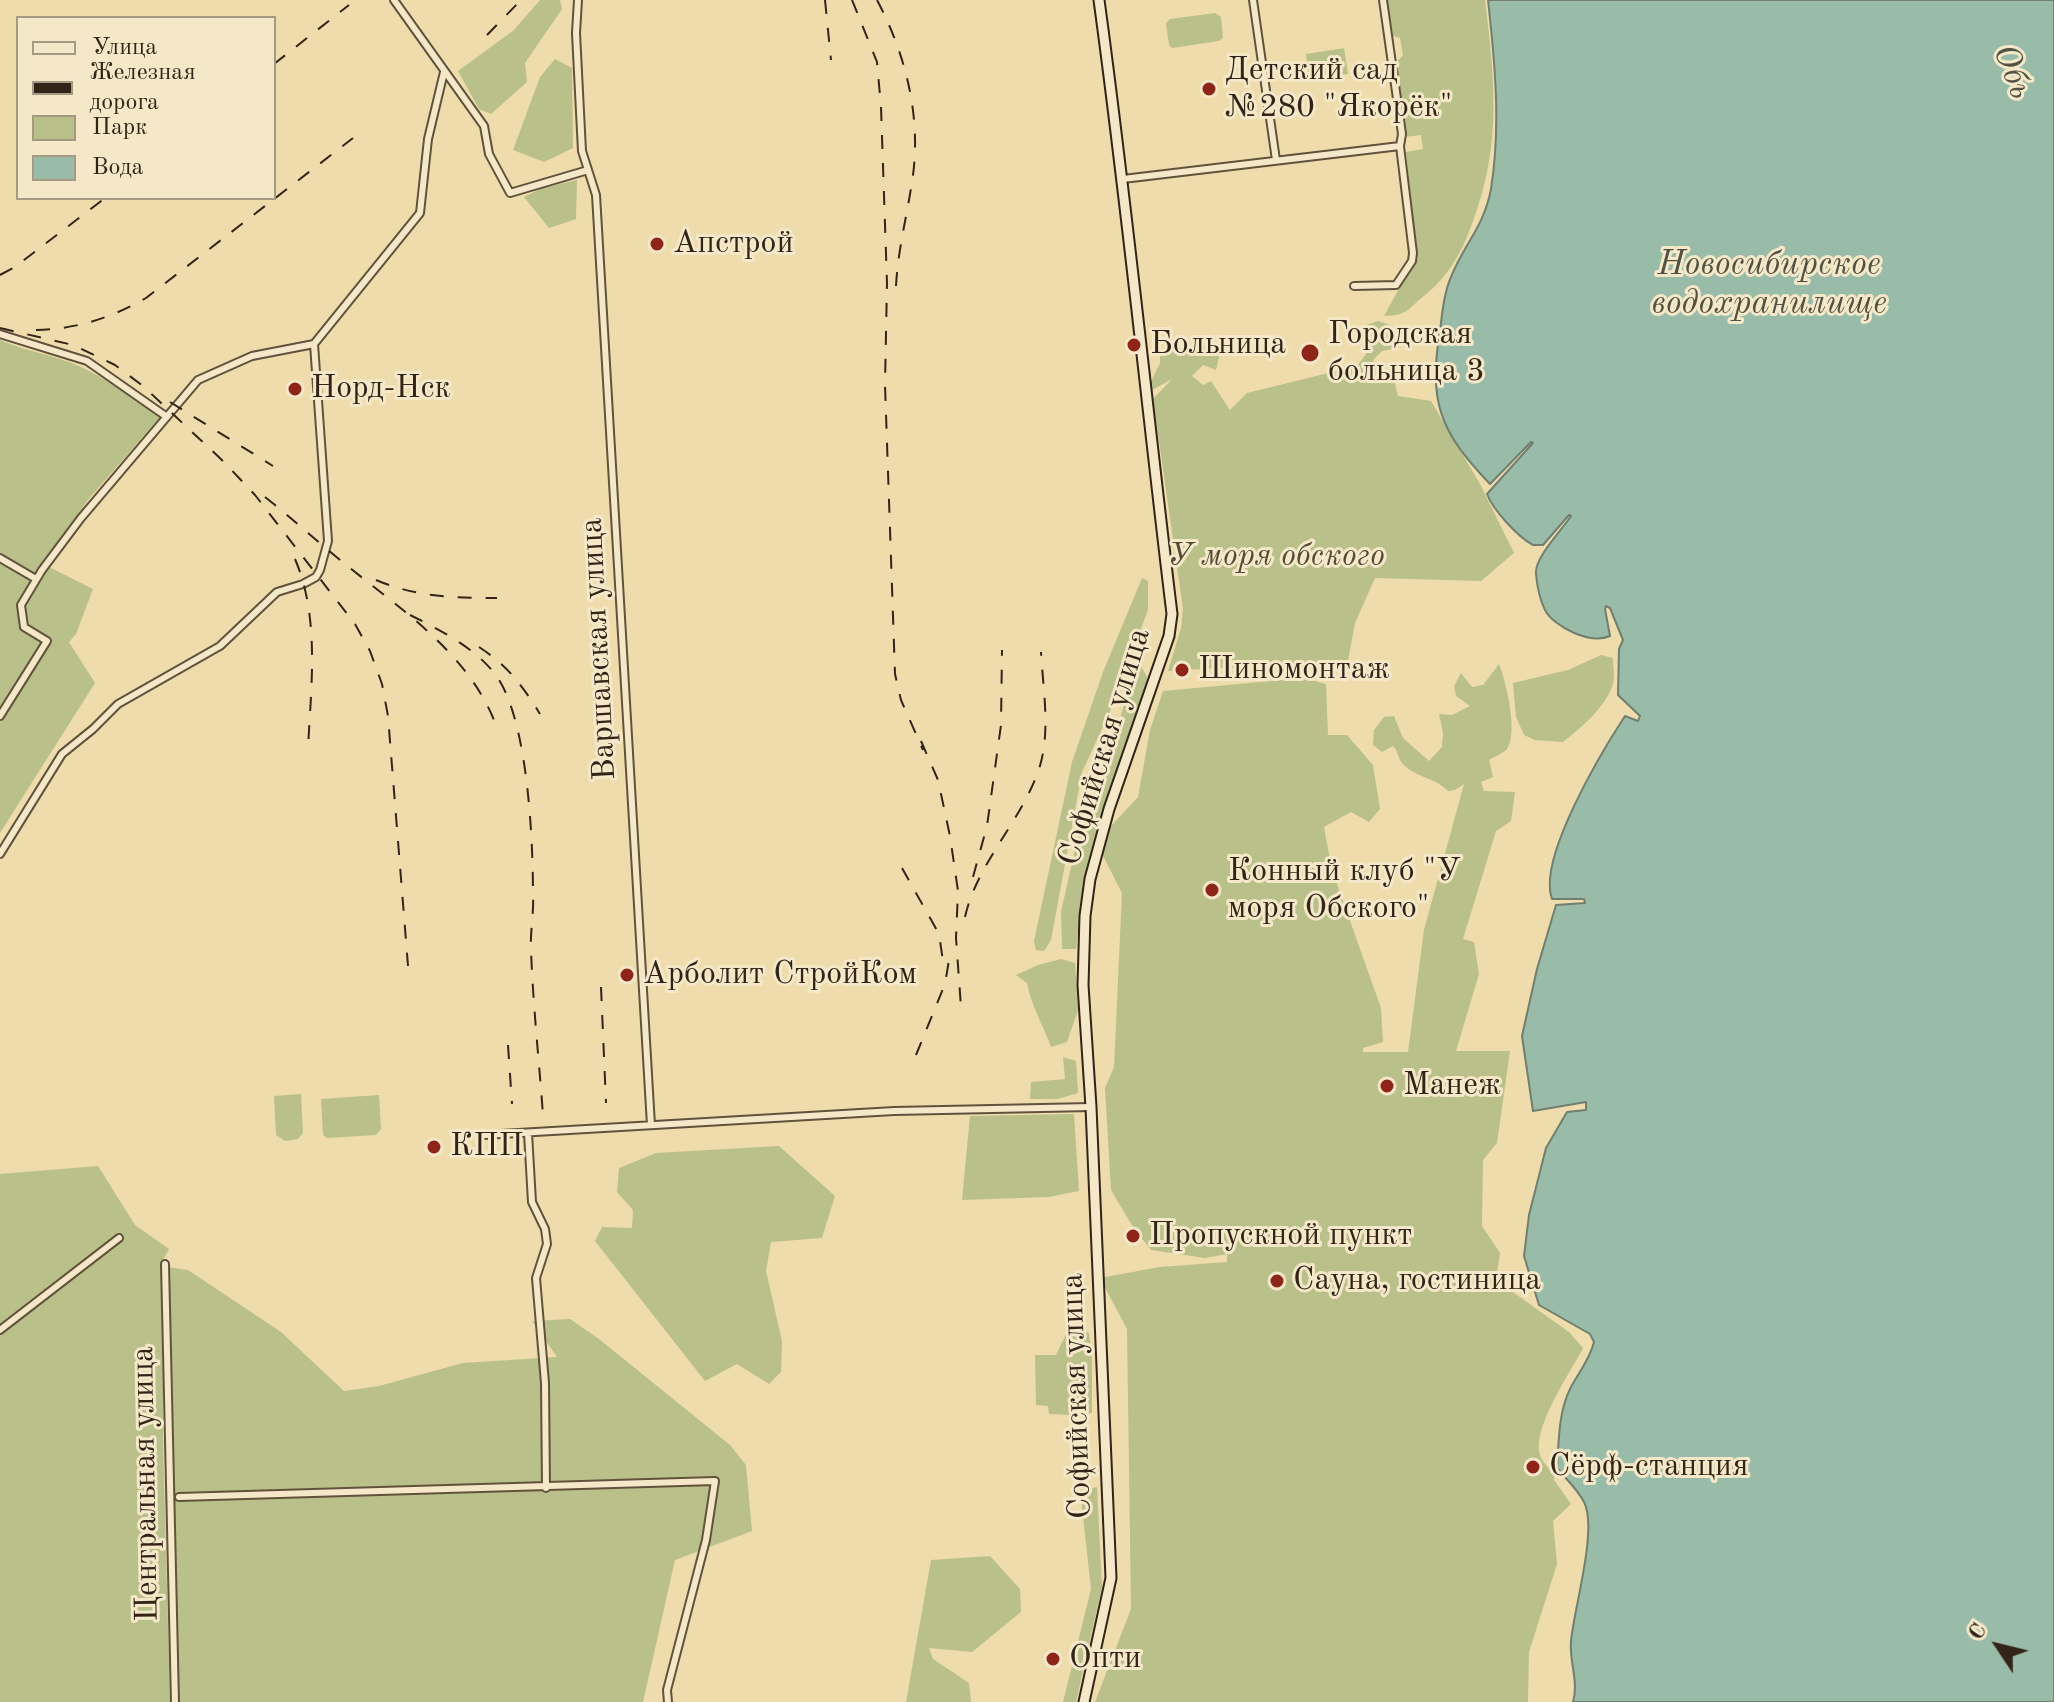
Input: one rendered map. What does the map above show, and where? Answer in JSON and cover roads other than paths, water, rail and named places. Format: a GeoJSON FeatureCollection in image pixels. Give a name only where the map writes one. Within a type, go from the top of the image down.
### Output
{"type":"FeatureCollection","features":[{"type":"Feature","properties":{"kind":"main road","name":"Софийская улица"},"geometry":{"type":"LineString","coordinates":[[1084,1702],[1111,1578],[1083,985],[1085,916],[1090,879],[1109,809],[1169,636],[1172,614],[1123,179],[1099,0]]}},
{"type":"Feature","properties":{"kind":"street"},"geometry":{"type":"LineString","coordinates":[[394,0],[484,126],[489,154],[510,193],[588,170]]}},
{"type":"Feature","properties":{"kind":"street","name":"Варшавская улица"},"geometry":{"type":"LineString","coordinates":[[578,0],[576,33],[582,151],[596,195],[651,1125]]}},
{"type":"Feature","properties":{"kind":"street"},"geometry":{"type":"LineString","coordinates":[[1253,0],[1276,160]]}},
{"type":"Feature","properties":{"kind":"street"},"geometry":{"type":"LineString","coordinates":[[1354,286],[1396,285],[1412,261],[1412,232],[1400,146],[1402,134],[1383,0]]}},
{"type":"Feature","properties":{"kind":"street"},"geometry":{"type":"LineString","coordinates":[[0,716],[47,641],[24,627],[21,605],[36,579],[81,518],[198,380],[252,356],[314,344],[420,213],[428,139],[444,72]]}},
{"type":"Feature","properties":{"kind":"street"},"geometry":{"type":"LineString","coordinates":[[1123,179],[1400,146]]}},
{"type":"Feature","properties":{"kind":"street"},"geometry":{"type":"LineString","coordinates":[[0,334],[87,361],[167,417]]}},
{"type":"Feature","properties":{"kind":"street"},"geometry":{"type":"LineString","coordinates":[[0,854],[44,778],[62,754],[118,704],[220,646],[277,592],[316,577],[328,541],[314,344]]}},
{"type":"Feature","properties":{"kind":"street"},"geometry":{"type":"LineString","coordinates":[[0,558],[36,579]]}},
{"type":"Feature","properties":{"kind":"street"},"geometry":{"type":"LineString","coordinates":[[484,1135],[894,1111],[1091,1107]]}},
{"type":"Feature","properties":{"kind":"street"},"geometry":{"type":"LineString","coordinates":[[528,1133],[532,1202],[545,1229],[547,1244],[536,1278],[545,1383],[546,1488]]}},
{"type":"Feature","properties":{"kind":"street"},"geometry":{"type":"LineString","coordinates":[[0,1330],[119,1238]]}},
{"type":"Feature","properties":{"kind":"street","name":"Центральная улица"},"geometry":{"type":"LineString","coordinates":[[165,1264],[175,1702]]}},
{"type":"Feature","properties":{"kind":"street"},"geometry":{"type":"LineString","coordinates":[[0,1317],[10,1324]]}},
{"type":"Feature","properties":{"kind":"street"},"geometry":{"type":"LineString","coordinates":[[179,1497],[715,1481],[706,1540],[667,1690],[668,1702]]}},
{"type":"Feature","properties":{"kind":"water","name":"Новосибирское водохранилище"},"geometry":{"type":"Polygon","coordinates":[[[1488,0],[2054,0],[2054,1702],[1573,1702],[1575,1687],[1571,1641],[1587,1549],[1588,1514],[1584,1502],[1557,1468],[1564,1406],[1594,1342],[1590,1334],[1539,1305],[1524,1256],[1529,1215],[1546,1148],[1567,1112],[1586,1110],[1586,1102],[1533,1111],[1522,1036],[1556,905],[1585,903],[1584,899],[1552,899],[1550,881],[1562,833],[1588,779],[1625,716],[1638,721],[1640,716],[1618,695],[1619,649],[1623,640],[1610,608],[1606,606],[1605,609],[1610,636],[1593,638],[1574,633],[1556,622],[1542,602],[1536,574],[1539,560],[1571,516],[1543,545],[1533,545],[1507,522],[1487,494],[1533,443],[1490,484],[1459,448],[1442,415],[1437,397],[1437,356],[1447,290],[1456,265],[1484,214],[1491,189],[1496,142],[1496,94],[1488,0]]]}},
{"type":"Feature","properties":{"kind":"railway"},"geometry":{"type":"LineString","coordinates":[[487,35],[521,0]]}},
{"type":"Feature","properties":{"kind":"railway"},"geometry":{"type":"LineString","coordinates":[[825,0],[831,60]]}},
{"type":"Feature","properties":{"kind":"railway"},"geometry":{"type":"LineString","coordinates":[[852,0],[877,62],[881,107],[887,283],[885,385],[895,674],[901,700],[923,750]]}},
{"type":"Feature","properties":{"kind":"railway"},"geometry":{"type":"LineString","coordinates":[[877,0],[903,63],[915,129],[913,175],[896,286]]}},
{"type":"Feature","properties":{"kind":"railway"},"geometry":{"type":"LineString","coordinates":[[276,62],[349,5]]}},
{"type":"Feature","properties":{"kind":"railway"},"geometry":{"type":"LineString","coordinates":[[276,198],[353,138]]}},
{"type":"Feature","properties":{"kind":"railway"},"geometry":{"type":"LineString","coordinates":[[0,275],[15,267],[102,200]]}},
{"type":"Feature","properties":{"kind":"railway"},"geometry":{"type":"LineString","coordinates":[[36,330],[93,321],[146,298],[273,200]]}},
{"type":"Feature","properties":{"kind":"railway"},"geometry":{"type":"LineString","coordinates":[[0,328],[73,345],[115,365],[143,386],[255,495],[355,624],[370,651],[382,684],[388,716],[408,966]]}},
{"type":"Feature","properties":{"kind":"railway"},"geometry":{"type":"LineString","coordinates":[[170,402],[273,466]]}},
{"type":"Feature","properties":{"kind":"railway"},"geometry":{"type":"LineString","coordinates":[[265,497],[435,638],[471,679],[497,728]]}},
{"type":"Feature","properties":{"kind":"railway"},"geometry":{"type":"LineString","coordinates":[[295,559],[303,581],[311,628],[308,748]]}},
{"type":"Feature","properties":{"kind":"railway"},"geometry":{"type":"LineString","coordinates":[[376,580],[421,593],[497,598]]}},
{"type":"Feature","properties":{"kind":"railway"},"geometry":{"type":"LineString","coordinates":[[410,615],[456,640],[487,664],[506,694],[515,719],[530,812],[531,950],[543,1115]]}},
{"type":"Feature","properties":{"kind":"railway"},"geometry":{"type":"LineString","coordinates":[[479,647],[514,677],[540,714]]}},
{"type":"Feature","properties":{"kind":"railway"},"geometry":{"type":"LineString","coordinates":[[973,877],[987,826],[1001,725],[1002,650]]}},
{"type":"Feature","properties":{"kind":"railway"},"geometry":{"type":"LineString","coordinates":[[965,917],[979,879],[1022,807],[1039,769],[1045,740],[1041,652]]}},
{"type":"Feature","properties":{"kind":"railway"},"geometry":{"type":"LineString","coordinates":[[921,741],[938,780],[950,836],[958,891],[956,938],[961,1007]]}},
{"type":"Feature","properties":{"kind":"railway"},"geometry":{"type":"LineString","coordinates":[[902,868],[939,934],[944,968]]}},
{"type":"Feature","properties":{"kind":"railway"},"geometry":{"type":"LineString","coordinates":[[916,1055],[945,984],[950,954]]}},
{"type":"Feature","properties":{"kind":"railway"},"geometry":{"type":"LineString","coordinates":[[601,987],[606,1103]]}},
{"type":"Feature","properties":{"kind":"railway"},"geometry":{"type":"LineString","coordinates":[[508,1045],[512,1104]]}},
{"type":"Feature","properties":{"kind":"place","name":"Детский сад №280 \"Якорёк\""},"geometry":{"type":"Point","coordinates":[1209,89]}},
{"type":"Feature","properties":{"kind":"place","name":"Апстрой"},"geometry":{"type":"Point","coordinates":[657,244]}},
{"type":"Feature","properties":{"kind":"place","name":"Больница"},"geometry":{"type":"Point","coordinates":[1134,345]}},
{"type":"Feature","properties":{"kind":"place","name":"Городская больница 3"},"geometry":{"type":"Point","coordinates":[1310,353]}},
{"type":"Feature","properties":{"kind":"place","name":"Норд-Нск"},"geometry":{"type":"Point","coordinates":[295,389]}},
{"type":"Feature","properties":{"kind":"place","name":"Шиномонтаж"},"geometry":{"type":"Point","coordinates":[1182,670]}},
{"type":"Feature","properties":{"kind":"place","name":"Конный клуб \"У моря Обского\""},"geometry":{"type":"Point","coordinates":[1212,890]}},
{"type":"Feature","properties":{"kind":"place","name":"Арболит СтройКом"},"geometry":{"type":"Point","coordinates":[627,975]}},
{"type":"Feature","properties":{"kind":"place","name":"Манеж"},"geometry":{"type":"Point","coordinates":[1387,1086]}},
{"type":"Feature","properties":{"kind":"place","name":"КПП"},"geometry":{"type":"Point","coordinates":[434,1147]}},
{"type":"Feature","properties":{"kind":"place","name":"Пропускной пункт"},"geometry":{"type":"Point","coordinates":[1133,1236]}},
{"type":"Feature","properties":{"kind":"place","name":"Сауна, гостиница"},"geometry":{"type":"Point","coordinates":[1277,1281]}},
{"type":"Feature","properties":{"kind":"place","name":"Сёрф-станция"},"geometry":{"type":"Point","coordinates":[1533,1467]}},
{"type":"Feature","properties":{"kind":"place","name":"Опти"},"geometry":{"type":"Point","coordinates":[1053,1659]}},
{"type":"Feature","properties":{"kind":"water label","name":"Обь"},"geometry":{"type":"Point","coordinates":[2012,72]}},
{"type":"Feature","properties":{"kind":"park label","name":"У моря обского"},"geometry":{"type":"Point","coordinates":[1276,557]}}]}
